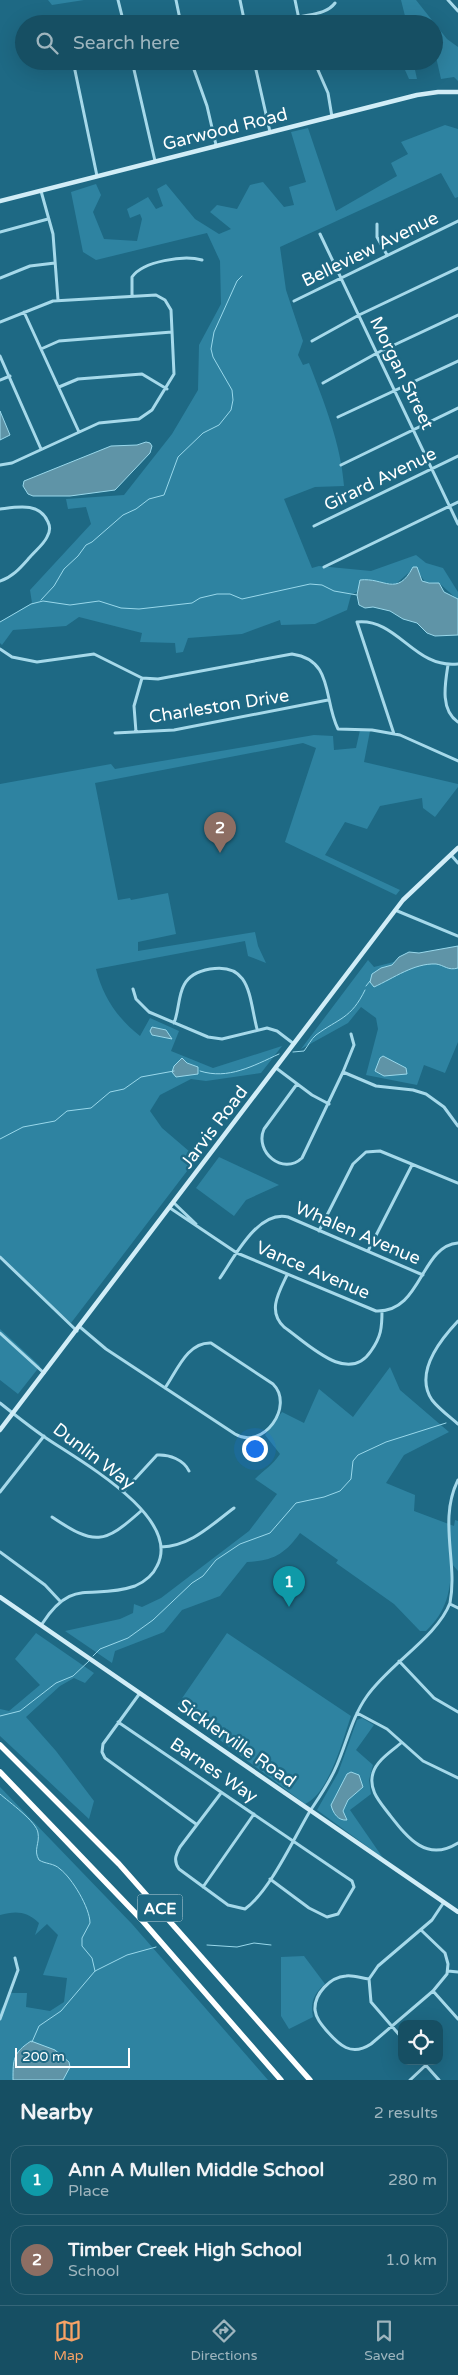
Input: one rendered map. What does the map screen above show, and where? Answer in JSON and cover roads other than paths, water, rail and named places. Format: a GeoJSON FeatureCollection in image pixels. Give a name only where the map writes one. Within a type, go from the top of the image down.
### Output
{"type":"FeatureCollection","features":[{"type":"Feature","properties":{"kind":"highway","name":"ACE"},"geometry":{"type":"LineString","coordinates":[[0,1744],[119,1864],[310,2080]]}},
{"type":"Feature","properties":{"kind":"highway","name":"ACE"},"geometry":{"type":"LineString","coordinates":[[0,1772],[140,1918],[281,2080]]}},
{"type":"Feature","properties":{"kind":"street"},"geometry":{"type":"LineString","coordinates":[[118,0],[122,15]]}},
{"type":"Feature","properties":{"kind":"street"},"geometry":{"type":"LineString","coordinates":[[176,0],[179,15]]}},
{"type":"Feature","properties":{"kind":"street"},"geometry":{"type":"LineString","coordinates":[[240,0],[243,15]]}},
{"type":"Feature","properties":{"kind":"street"},"geometry":{"type":"LineString","coordinates":[[295,0],[299,15]]}},
{"type":"Feature","properties":{"kind":"street"},"geometry":{"type":"LineString","coordinates":[[448,0],[458,11]]}},
{"type":"Feature","properties":{"kind":"street"},"geometry":{"type":"LineString","coordinates":[[309,15],[323,12],[331,8],[335,3]]}},
{"type":"Feature","properties":{"kind":"street"},"geometry":{"type":"LineString","coordinates":[[75,70],[97,176]]}},
{"type":"Feature","properties":{"kind":"street"},"geometry":{"type":"LineString","coordinates":[[134,70],[155,161]]}},
{"type":"Feature","properties":{"kind":"street"},"geometry":{"type":"LineString","coordinates":[[194,70],[207,106],[216,145]]}},
{"type":"Feature","properties":{"kind":"street"},"geometry":{"type":"LineString","coordinates":[[256,70],[270,132]]}},
{"type":"Feature","properties":{"kind":"street"},"geometry":{"type":"LineString","coordinates":[[318,70],[328,93],[332,117]]}},
{"type":"Feature","properties":{"kind":"street","name":"Garwood Road"},"geometry":{"type":"LineString","coordinates":[[0,201],[418,95],[458,92]]}},
{"type":"Feature","properties":{"kind":"street"},"geometry":{"type":"LineString","coordinates":[[41,191],[53,234],[58,300]]}},
{"type":"Feature","properties":{"kind":"street"},"geometry":{"type":"LineString","coordinates":[[0,232],[48,219]]}},
{"type":"Feature","properties":{"kind":"street","name":"Belleview Avenue"},"geometry":{"type":"LineString","coordinates":[[294,301],[458,221]]}},
{"type":"Feature","properties":{"kind":"street"},"geometry":{"type":"LineString","coordinates":[[377,224],[377,236],[388,255]]}},
{"type":"Feature","properties":{"kind":"street","name":"Morgan Street"},"geometry":{"type":"LineString","coordinates":[[320,234],[458,524]]}},
{"type":"Feature","properties":{"kind":"street"},"geometry":{"type":"LineString","coordinates":[[132,295],[132,277],[136,271],[143,267],[186,257],[202,260]]}},
{"type":"Feature","properties":{"kind":"street"},"geometry":{"type":"LineString","coordinates":[[0,278],[30,266],[56,263]]}},
{"type":"Feature","properties":{"kind":"street"},"geometry":{"type":"LineString","coordinates":[[312,341],[359,315],[458,268]]}},
{"type":"Feature","properties":{"kind":"street"},"geometry":{"type":"LineString","coordinates":[[0,322],[58,300],[151,293],[165,300],[171,310],[174,374],[152,410],[139,419],[99,423],[12,462],[0,465]]}},
{"type":"Feature","properties":{"kind":"street"},"geometry":{"type":"LineString","coordinates":[[24,312],[79,432]]}},
{"type":"Feature","properties":{"kind":"street"},"geometry":{"type":"LineString","coordinates":[[323,383],[377,353],[458,315]]}},
{"type":"Feature","properties":{"kind":"street"},"geometry":{"type":"LineString","coordinates":[[41,349],[59,341],[172,332]]}},
{"type":"Feature","properties":{"kind":"street"},"geometry":{"type":"LineString","coordinates":[[0,356],[41,449]]}},
{"type":"Feature","properties":{"kind":"street"},"geometry":{"type":"LineString","coordinates":[[338,417],[458,360]]}},
{"type":"Feature","properties":{"kind":"street"},"geometry":{"type":"LineString","coordinates":[[59,387],[78,379],[142,374],[167,388]]}},
{"type":"Feature","properties":{"kind":"street"},"geometry":{"type":"LineString","coordinates":[[0,380],[10,376]]}},
{"type":"Feature","properties":{"kind":"street"},"geometry":{"type":"LineString","coordinates":[[341,465],[458,408]]}},
{"type":"Feature","properties":{"kind":"street","name":"Girard Avenue"},"geometry":{"type":"LineString","coordinates":[[314,526],[458,456]]}},
{"type":"Feature","properties":{"kind":"street"},"geometry":{"type":"LineString","coordinates":[[324,566],[458,502]]}},
{"type":"Feature","properties":{"kind":"street"},"geometry":{"type":"LineString","coordinates":[[0,509],[26,506],[39,510],[47,519],[49,527],[47,537],[40,546],[14,574],[0,581]]}},
{"type":"Feature","properties":{"kind":"street"},"geometry":{"type":"LineString","coordinates":[[394,734],[357,622],[368,621],[377,623],[416,652],[435,663],[458,664]]}},
{"type":"Feature","properties":{"kind":"street"},"geometry":{"type":"LineString","coordinates":[[0,649],[12,657],[37,662],[94,654],[142,678],[168,678],[292,654],[311,658],[323,673],[328,700],[337,727],[340,730],[372,730],[394,734],[458,761]]}},
{"type":"Feature","properties":{"kind":"street"},"geometry":{"type":"LineString","coordinates":[[448,665],[445,697],[450,713],[458,722]]}},
{"type":"Feature","properties":{"kind":"street"},"geometry":{"type":"LineString","coordinates":[[136,732],[134,706],[142,678]]}},
{"type":"Feature","properties":{"kind":"street","name":"Charleston Drive"},"geometry":{"type":"LineString","coordinates":[[115,733],[174,730],[328,700]]}},
{"type":"Feature","properties":{"kind":"street","name":"Jarvis Road"},"geometry":{"type":"LineString","coordinates":[[0,1430],[45,1374],[395,910],[413,888],[458,848]]}},
{"type":"Feature","properties":{"kind":"street"},"geometry":{"type":"LineString","coordinates":[[450,854],[458,863]]}},
{"type":"Feature","properties":{"kind":"street"},"geometry":{"type":"LineString","coordinates":[[395,910],[458,936]]}},
{"type":"Feature","properties":{"kind":"street"},"geometry":{"type":"LineString","coordinates":[[174,1023],[183,988],[188,980],[202,971],[228,968],[237,972],[243,979],[257,1029]]}},
{"type":"Feature","properties":{"kind":"street"},"geometry":{"type":"LineString","coordinates":[[133,989],[136,999],[149,1012],[208,1037],[219,1039],[267,1028],[277,1031],[294,1044]]}},
{"type":"Feature","properties":{"kind":"street"},"geometry":{"type":"LineString","coordinates":[[297,1084],[263,1132],[262,1146],[270,1158],[286,1164],[300,1160],[329,1104],[354,1045],[351,1034]]}},
{"type":"Feature","properties":{"kind":"street"},"geometry":{"type":"LineString","coordinates":[[276,1068],[329,1104]]}},
{"type":"Feature","properties":{"kind":"street"},"geometry":{"type":"LineString","coordinates":[[343,1072],[376,1086],[414,1090],[426,1094],[441,1103],[458,1126]]}},
{"type":"Feature","properties":{"kind":"street"},"geometry":{"type":"LineString","coordinates":[[319,1231],[353,1164],[359,1156],[369,1151],[380,1151],[458,1184]]}},
{"type":"Feature","properties":{"kind":"street"},"geometry":{"type":"LineString","coordinates":[[368,1251],[412,1164]]}},
{"type":"Feature","properties":{"kind":"street","name":"Vance Avenue"},"geometry":{"type":"LineString","coordinates":[[174,1203],[194,1220],[196,1224]]}},
{"type":"Feature","properties":{"kind":"street","name":"Vance Avenue"},"geometry":{"type":"LineString","coordinates":[[170,1208],[237,1252],[372,1310],[382,1311],[396,1307],[406,1300],[440,1250],[450,1244],[458,1243]]}},
{"type":"Feature","properties":{"kind":"street","name":"Whalen Avenue"},"geometry":{"type":"LineString","coordinates":[[220,1278],[237,1252],[261,1223],[274,1216],[288,1217],[423,1275]]}},
{"type":"Feature","properties":{"kind":"street"},"geometry":{"type":"LineString","coordinates":[[0,1257],[78,1329],[101,1346],[239,1437],[246,1439],[255,1438],[264,1433],[279,1412],[282,1402],[279,1392],[273,1384],[211,1344],[200,1344],[192,1348],[165,1388]]}},
{"type":"Feature","properties":{"kind":"street"},"geometry":{"type":"LineString","coordinates":[[287,1274],[276,1301],[279,1321],[284,1327],[337,1364],[353,1365],[366,1357],[381,1334],[382,1311]]}},
{"type":"Feature","properties":{"kind":"street"},"geometry":{"type":"LineString","coordinates":[[458,1320],[429,1364],[426,1381],[428,1391],[434,1402],[458,1424]]}},
{"type":"Feature","properties":{"kind":"street"},"geometry":{"type":"LineString","coordinates":[[0,1333],[45,1374]]}},
{"type":"Feature","properties":{"kind":"street","name":"Dunlin Way"},"geometry":{"type":"LineString","coordinates":[[0,1404],[107,1478],[123,1492],[157,1531],[161,1547]]}},
{"type":"Feature","properties":{"kind":"street"},"geometry":{"type":"LineString","coordinates":[[0,1492],[44,1436]]}},
{"type":"Feature","properties":{"kind":"street"},"geometry":{"type":"LineString","coordinates":[[123,1492],[157,1455],[172,1457],[190,1471]]}},
{"type":"Feature","properties":{"kind":"street"},"geometry":{"type":"LineString","coordinates":[[222,1793],[180,1847],[175,1856],[175,1863],[179,1869],[228,1905],[245,1909],[252,1904],[270,1879],[334,1772],[357,1713],[374,1686],[438,1623],[450,1604],[455,1577],[449,1510],[452,1492],[458,1480]]}},
{"type":"Feature","properties":{"kind":"street"},"geometry":{"type":"LineString","coordinates":[[42,1624],[60,1601],[77,1593],[120,1590],[136,1585],[154,1572],[159,1563],[161,1547],[178,1546],[188,1542],[234,1508]]}},
{"type":"Feature","properties":{"kind":"street"},"geometry":{"type":"LineString","coordinates":[[52,1518],[82,1535],[107,1537],[119,1531],[141,1511]]}},
{"type":"Feature","properties":{"kind":"street"},"geometry":{"type":"LineString","coordinates":[[0,1552],[45,1585],[60,1601]]}},
{"type":"Feature","properties":{"kind":"street","name":"Sicklerville Road"},"geometry":{"type":"LineString","coordinates":[[0,1596],[458,1912]]}},
{"type":"Feature","properties":{"kind":"street"},"geometry":{"type":"LineString","coordinates":[[450,1604],[458,1608]]}},
{"type":"Feature","properties":{"kind":"street"},"geometry":{"type":"LineString","coordinates":[[399,1661],[434,1698],[458,1712]]}},
{"type":"Feature","properties":{"kind":"street"},"geometry":{"type":"LineString","coordinates":[[140,1693],[103,1744],[102,1752],[104,1758],[196,1824]]}},
{"type":"Feature","properties":{"kind":"street"},"geometry":{"type":"LineString","coordinates":[[357,1713],[384,1726],[423,1761],[458,1778]]}},
{"type":"Feature","properties":{"kind":"street","name":"Barnes Way"},"geometry":{"type":"LineString","coordinates":[[118,1722],[352,1881],[352,1892],[338,1914],[327,1917],[309,1908],[270,1879]]}},
{"type":"Feature","properties":{"kind":"street"},"geometry":{"type":"LineString","coordinates":[[401,1742],[375,1768],[372,1782],[375,1795],[405,1835],[415,1843],[436,1849],[449,1847],[458,1842]]}},
{"type":"Feature","properties":{"kind":"street"},"geometry":{"type":"LineString","coordinates":[[203,1887],[254,1814]]}},
{"type":"Feature","properties":{"kind":"street"},"geometry":{"type":"LineString","coordinates":[[398,2034],[371,2002],[369,1979],[378,1966],[422,1930],[438,1913],[444,1902]]}},
{"type":"Feature","properties":{"kind":"street"},"geometry":{"type":"LineString","coordinates":[[369,1979],[346,1976],[329,1984],[316,1999],[316,2015],[335,2040],[347,2049],[366,2047],[433,1991],[444,1978],[448,1970],[445,1953],[422,1930]]}},
{"type":"Feature","properties":{"kind":"street"},"geometry":{"type":"LineString","coordinates":[[0,2019],[18,1970],[15,1958]]}},
{"type":"Feature","properties":{"kind":"street"},"geometry":{"type":"LineString","coordinates":[[448,1970],[458,1972]]}},
{"type":"Feature","properties":{"kind":"street"},"geometry":{"type":"LineString","coordinates":[[433,1991],[458,2019]]}},
{"type":"Feature","properties":{"kind":"street"},"geometry":{"type":"LineString","coordinates":[[410,2080],[426,2065],[439,2080]]}},
{"type":"Feature","properties":{"kind":"waterway"},"geometry":{"type":"LineString","coordinates":[[41,600],[54,586],[64,569],[78,556],[86,545],[123,515],[136,509],[149,499],[164,495],[178,457],[203,433],[219,425],[231,410],[232,390],[213,357],[211,349],[214,332],[237,281],[242,276]]}},
{"type":"Feature","properties":{"kind":"waterway"},"geometry":{"type":"LineString","coordinates":[[0,622],[31,604],[43,601],[70,605],[99,601],[121,608],[139,609],[192,603],[200,598],[217,594],[230,594],[242,599],[310,584],[322,585],[334,591],[357,595]]}},
{"type":"Feature","properties":{"kind":"waterway"},"geometry":{"type":"LineString","coordinates":[[366,986],[370,981]]}},
{"type":"Feature","properties":{"kind":"waterway"},"geometry":{"type":"LineString","coordinates":[[293,1052],[304,1051],[316,1035],[344,1017],[355,1007],[365,990]]}},
{"type":"Feature","properties":{"kind":"waterway"},"geometry":{"type":"LineString","coordinates":[[200,1071],[220,1074],[230,1073],[250,1067],[279,1054]]}},
{"type":"Feature","properties":{"kind":"waterway"},"geometry":{"type":"LineString","coordinates":[[0,1139],[23,1127],[55,1121],[67,1111],[91,1108],[110,1092],[124,1089],[141,1077],[174,1071]]}},
{"type":"Feature","properties":{"kind":"waterway"},"geometry":{"type":"LineString","coordinates":[[93,1656],[100,1649],[128,1638],[153,1620],[192,1583],[203,1576],[216,1560],[240,1544],[270,1533],[296,1503],[324,1497],[340,1491],[351,1479],[353,1461],[358,1455],[386,1442],[446,1423]]}},
{"type":"Feature","properties":{"kind":"waterway"},"geometry":{"type":"LineString","coordinates":[[0,1716],[20,1711],[56,1683],[73,1676],[89,1661]]}},
{"type":"Feature","properties":{"kind":"waterway"},"geometry":{"type":"LineString","coordinates":[[0,1794],[28,1818],[36,1828],[38,1833],[37,1856],[39,1860],[55,1866],[65,1873],[80,1894],[90,1923],[82,1938],[82,1946],[92,1958],[95,1971]]}},
{"type":"Feature","properties":{"kind":"waterway"},"geometry":{"type":"LineString","coordinates":[[207,1945],[237,1947],[254,1943],[271,1945]]}},
{"type":"Feature","properties":{"kind":"waterway"},"geometry":{"type":"LineString","coordinates":[[32,2042],[39,2026],[61,2011],[95,1971],[127,1955],[156,1947]]}},
{"type":"Feature","properties":{"kind":"place","name":"Timber Creek High School"},"geometry":{"type":"Point","coordinates":[220,853]}},
{"type":"Feature","properties":{"kind":"place","name":"Ann A Mullen Middle School"},"geometry":{"type":"Point","coordinates":[289,1607]}}]}
